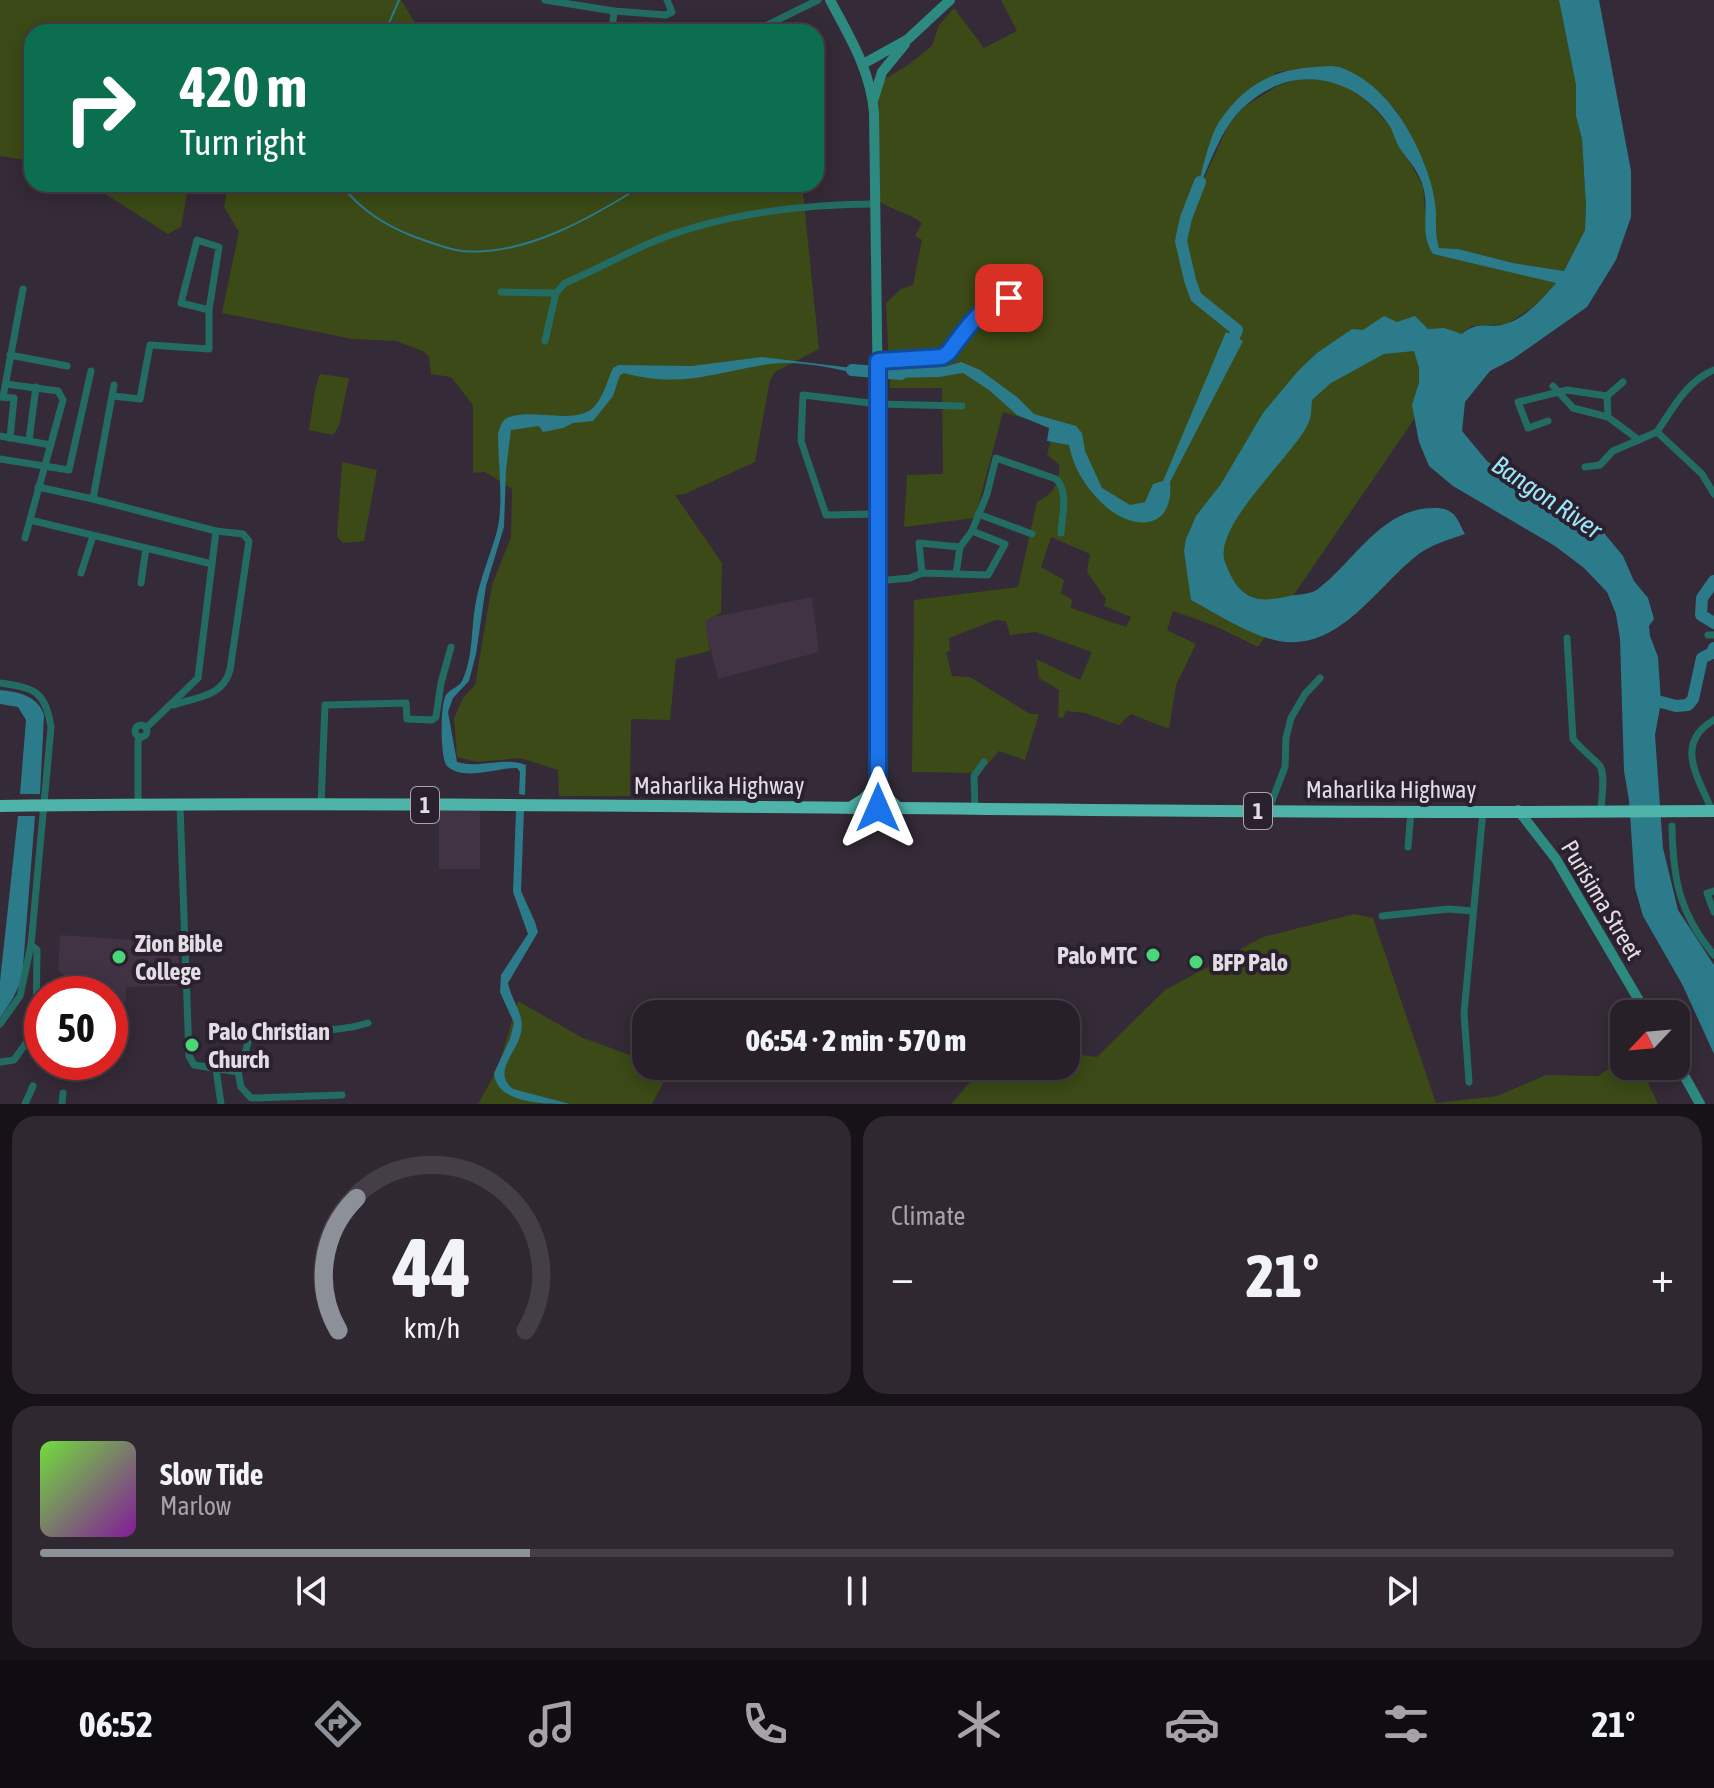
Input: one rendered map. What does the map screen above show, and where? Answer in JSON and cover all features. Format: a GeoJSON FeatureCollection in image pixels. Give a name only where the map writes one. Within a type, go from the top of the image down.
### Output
{"type":"FeatureCollection","features":[{"type":"Feature","properties":{"kind":"highway"},"geometry":{"type":"LineString","coordinates":[[850,808],[878,785],[898,808]]}},
{"type":"Feature","properties":{"kind":"highway","name":"Maharlika Highway"},"geometry":{"type":"LineString","coordinates":[[0,806],[1713,813]]}},
{"type":"Feature","properties":{"kind":"main road"},"geometry":{"type":"LineString","coordinates":[[830,0],[863,64],[873,106],[878,363],[878,808]]}},
{"type":"Feature","properties":{"kind":"main road"},"geometry":{"type":"LineString","coordinates":[[868,78],[874,81],[908,39],[950,0]]}},
{"type":"Feature","properties":{"kind":"main road"},"geometry":{"type":"LineString","coordinates":[[863,64],[908,39]]}},
{"type":"Feature","properties":{"kind":"main road"},"geometry":{"type":"LineString","coordinates":[[873,106],[882,72]]}},
{"type":"Feature","properties":{"kind":"main road","name":"Purisima Street"},"geometry":{"type":"LineString","coordinates":[[1518,810],[1556,859],[1639,1000]]}},
{"type":"Feature","properties":{"kind":"main road"},"geometry":{"type":"LineString","coordinates":[[1687,1080],[1700,1104]]}},
{"type":"Feature","properties":{"kind":"street"},"geometry":{"type":"LineString","coordinates":[[545,0],[614,11],[666,15],[672,12],[667,0]]}},
{"type":"Feature","properties":{"kind":"street"},"geometry":{"type":"LineString","coordinates":[[769,24],[818,0]]}},
{"type":"Feature","properties":{"kind":"street"},"geometry":{"type":"LineString","coordinates":[[613,24],[614,11]]}},
{"type":"Feature","properties":{"kind":"street"},"geometry":{"type":"LineString","coordinates":[[545,341],[556,293],[565,283],[666,236],[754,213],[831,204],[876,204]]}},
{"type":"Feature","properties":{"kind":"street"},"geometry":{"type":"LineString","coordinates":[[113,396],[140,399],[150,345],[209,349],[209,310],[219,247],[197,240],[181,303],[209,310]]}},
{"type":"Feature","properties":{"kind":"street"},"geometry":{"type":"LineString","coordinates":[[10,438],[14,398],[1,397],[23,289]]}},
{"type":"Feature","properties":{"kind":"street"},"geometry":{"type":"LineString","coordinates":[[501,292],[556,293]]}},
{"type":"Feature","properties":{"kind":"street"},"geometry":{"type":"LineString","coordinates":[[878,363],[942,357],[979,312],[993,302],[1009,298],[1039,303]]}},
{"type":"Feature","properties":{"kind":"street"},"geometry":{"type":"LineString","coordinates":[[0,345],[11,351],[67,366]]}},
{"type":"Feature","properties":{"kind":"street"},"geometry":{"type":"LineString","coordinates":[[1585,467],[1600,465],[1613,451],[1657,432],[1684,392],[1702,375],[1714,370]]}},
{"type":"Feature","properties":{"kind":"street"},"geometry":{"type":"LineString","coordinates":[[0,459],[69,470],[91,371]]}},
{"type":"Feature","properties":{"kind":"street"},"geometry":{"type":"LineString","coordinates":[[1607,396],[1623,382]]}},
{"type":"Feature","properties":{"kind":"street"},"geometry":{"type":"LineString","coordinates":[[6,384],[36,387],[61,394],[63,400],[25,538]]}},
{"type":"Feature","properties":{"kind":"street"},"geometry":{"type":"LineString","coordinates":[[93,499],[114,385]]}},
{"type":"Feature","properties":{"kind":"street"},"geometry":{"type":"LineString","coordinates":[[29,440],[36,387]]}},
{"type":"Feature","properties":{"kind":"street"},"geometry":{"type":"LineString","coordinates":[[1548,421],[1528,428],[1518,402],[1556,388],[1607,396]]}},
{"type":"Feature","properties":{"kind":"street"},"geometry":{"type":"LineString","coordinates":[[1556,388],[1573,408],[1608,417],[1639,440]]}},
{"type":"Feature","properties":{"kind":"street"},"geometry":{"type":"LineString","coordinates":[[877,514],[826,515],[801,441],[803,395],[878,404],[962,406]]}},
{"type":"Feature","properties":{"kind":"street"},"geometry":{"type":"LineString","coordinates":[[1607,396],[1608,417]]}},
{"type":"Feature","properties":{"kind":"street"},"geometry":{"type":"LineString","coordinates":[[1657,432],[1702,474],[1714,494]]}},
{"type":"Feature","properties":{"kind":"street"},"geometry":{"type":"LineString","coordinates":[[0,436],[51,445]]}},
{"type":"Feature","properties":{"kind":"street"},"geometry":{"type":"LineString","coordinates":[[956,574],[960,547],[972,531],[996,458],[1056,479],[1064,492],[1061,533]]}},
{"type":"Feature","properties":{"kind":"street"},"geometry":{"type":"LineString","coordinates":[[38,487],[216,531],[248,536],[227,679],[211,694],[168,707]]}},
{"type":"Feature","properties":{"kind":"street"},"geometry":{"type":"LineString","coordinates":[[978,514],[1032,534]]}},
{"type":"Feature","properties":{"kind":"street"},"geometry":{"type":"LineString","coordinates":[[30,520],[212,564]]}},
{"type":"Feature","properties":{"kind":"street"},"geometry":{"type":"LineString","coordinates":[[138,805],[140,737],[135,734],[135,728],[140,725],[146,728],[198,678],[216,531]]}},
{"type":"Feature","properties":{"kind":"street"},"geometry":{"type":"LineString","coordinates":[[877,581],[910,578],[922,573],[988,575],[1005,544],[972,531]]}},
{"type":"Feature","properties":{"kind":"street"},"geometry":{"type":"LineString","coordinates":[[81,573],[93,536]]}},
{"type":"Feature","properties":{"kind":"street"},"geometry":{"type":"LineString","coordinates":[[922,573],[919,543],[960,547]]}},
{"type":"Feature","properties":{"kind":"street"},"geometry":{"type":"LineString","coordinates":[[141,583],[146,548]]}},
{"type":"Feature","properties":{"kind":"street"},"geometry":{"type":"LineString","coordinates":[[1567,638],[1573,739],[1582,751],[1599,764],[1602,773],[1601,811]]}},
{"type":"Feature","properties":{"kind":"street"},"geometry":{"type":"LineString","coordinates":[[321,805],[325,705],[406,703],[407,719],[432,720],[436,717],[451,647]]}},
{"type":"Feature","properties":{"kind":"street"},"geometry":{"type":"LineString","coordinates":[[1268,811],[1285,767],[1286,738],[1291,718],[1305,694],[1320,678]]}},
{"type":"Feature","properties":{"kind":"street"},"geometry":{"type":"LineString","coordinates":[[0,683],[20,686],[47,703],[51,727],[31,945],[20,996],[0,1024]]}},
{"type":"Feature","properties":{"kind":"street"},"geometry":{"type":"LineString","coordinates":[[1713,813],[1690,751],[1700,730],[1714,720]]}},
{"type":"Feature","properties":{"kind":"street"},"geometry":{"type":"LineString","coordinates":[[975,809],[974,776],[984,762]]}},
{"type":"Feature","properties":{"kind":"street"},"geometry":{"type":"LineString","coordinates":[[180,805],[189,1056],[194,1065],[238,1072]]}},
{"type":"Feature","properties":{"kind":"street"},"geometry":{"type":"LineString","coordinates":[[1408,847],[1411,811]]}},
{"type":"Feature","properties":{"kind":"street"},"geometry":{"type":"LineString","coordinates":[[1469,1082],[1464,1013],[1483,811]]}},
{"type":"Feature","properties":{"kind":"street"},"geometry":{"type":"LineString","coordinates":[[1672,826],[1675,883],[1701,940],[1714,955]]}},
{"type":"Feature","properties":{"kind":"street"},"geometry":{"type":"LineString","coordinates":[[1710,892],[1714,912]]}},
{"type":"Feature","properties":{"kind":"street"},"geometry":{"type":"LineString","coordinates":[[1382,916],[1448,909],[1473,911]]}},
{"type":"Feature","properties":{"kind":"street"},"geometry":{"type":"LineString","coordinates":[[0,1062],[14,1060],[36,1029],[37,950],[31,945]]}},
{"type":"Feature","properties":{"kind":"street"},"geometry":{"type":"LineString","coordinates":[[342,1095],[251,1098],[241,1087],[238,1072],[249,1037],[259,1033],[322,1032],[368,1023]]}},
{"type":"Feature","properties":{"kind":"street"},"geometry":{"type":"LineString","coordinates":[[216,1069],[221,1104]]}},
{"type":"Feature","properties":{"kind":"street"},"geometry":{"type":"LineString","coordinates":[[25,1104],[33,1086]]}},
{"type":"Feature","properties":{"kind":"street"},"geometry":{"type":"LineString","coordinates":[[62,1104],[63,1093]]}},
{"type":"Feature","properties":{"kind":"shaded area"},"geometry":{"type":"Polygon","coordinates":[[[812,597],[819,652],[718,679],[703,619],[812,597]]]}},
{"type":"Feature","properties":{"kind":"shaded area"},"geometry":{"type":"Polygon","coordinates":[[[439,810],[480,810],[480,869],[439,869],[439,810]]]}},
{"type":"Feature","properties":{"kind":"shaded area","name":"Zion Bible College"},"geometry":{"type":"Polygon","coordinates":[[[60,935],[178,943],[181,986],[128,987],[128,976],[65,976],[58,970],[60,935]]]}},
{"type":"Feature","properties":{"kind":"green space"},"geometry":{"type":"Polygon","coordinates":[[[0,0],[401,0],[416,24],[24,24],[24,160],[0,156],[0,0]]]}},
{"type":"Feature","properties":{"kind":"green space"},"geometry":{"type":"Polygon","coordinates":[[[1001,0],[1559,0],[1576,85],[1576,116],[1582,139],[1585,230],[1564,271],[1513,263],[1458,249],[1439,248],[1435,235],[1436,211],[1424,162],[1397,112],[1378,91],[1358,76],[1335,66],[1277,72],[1230,110],[1218,124],[1199,189],[1228,126],[1244,107],[1277,86],[1300,79],[1328,80],[1367,101],[1389,125],[1423,186],[1433,254],[1557,283],[1532,308],[1507,324],[1471,326],[1462,334],[1414,350],[1419,374],[1414,401],[1415,418],[1258,647],[1215,626],[1173,611],[1167,630],[1196,644],[1176,685],[1169,729],[1131,714],[1119,725],[1085,713],[1066,711],[1063,718],[1058,717],[1059,690],[1039,678],[1036,659],[1080,680],[1092,652],[1036,632],[1010,635],[1006,621],[996,620],[949,638],[950,651],[946,652],[952,676],[970,677],[1030,714],[1039,714],[1025,760],[999,751],[980,773],[912,772],[914,600],[1018,587],[1037,502],[1055,487],[1059,464],[1047,455],[1054,427],[1003,412],[975,518],[904,527],[907,475],[943,474],[942,388],[890,388],[886,303],[901,289],[913,285],[922,240],[915,236],[922,223],[880,202],[878,92],[883,80],[932,46],[939,25],[954,8],[984,48],[1017,31],[1001,0]],[[1051,537],[1041,567],[1064,580],[1061,593],[1072,600],[1071,608],[1126,627],[1131,617],[1104,606],[1106,599],[1087,572],[1090,554],[1051,537]]]}},
{"type":"Feature","properties":{"kind":"green space"},"geometry":{"type":"Polygon","coordinates":[[[102,192],[188,192],[181,227],[168,234],[102,192]]]}},
{"type":"Feature","properties":{"kind":"green space"},"geometry":{"type":"Polygon","coordinates":[[[227,192],[803,192],[819,349],[775,372],[770,380],[755,462],[685,494],[675,495],[722,563],[721,613],[705,621],[710,651],[676,659],[670,720],[631,719],[630,796],[559,796],[558,770],[520,758],[477,762],[457,757],[454,718],[463,698],[475,685],[492,585],[511,537],[512,489],[485,472],[473,473],[473,405],[451,377],[431,374],[429,357],[423,351],[396,341],[353,339],[222,313],[239,232],[224,207],[227,192]]]}},
{"type":"Feature","properties":{"kind":"green space"},"geometry":{"type":"Polygon","coordinates":[[[320,374],[349,378],[339,426],[333,435],[309,430],[320,374]]]}},
{"type":"Feature","properties":{"kind":"green space"},"geometry":{"type":"Polygon","coordinates":[[[342,462],[377,470],[364,541],[343,543],[337,537],[342,462]]]}},
{"type":"Feature","properties":{"kind":"green space"},"geometry":{"type":"Polygon","coordinates":[[[1354,914],[1373,918],[1436,1103],[1497,1096],[1546,1075],[1598,1076],[1610,1068],[1610,1080],[1647,1080],[1658,1104],[951,1104],[972,1080],[1080,1080],[1080,1055],[1097,1057],[1165,990],[1263,937],[1354,914]]]}},
{"type":"Feature","properties":{"kind":"green space"},"geometry":{"type":"Polygon","coordinates":[[[518,1001],[581,1037],[632,1056],[632,1080],[665,1080],[652,1104],[478,1104],[498,1068],[518,1001]]]}},
{"type":"Feature","properties":{"kind":"water"},"geometry":{"type":"Polygon","coordinates":[[[1559,0],[1599,0],[1631,171],[1631,217],[1616,260],[1587,307],[1513,359],[1490,371],[1465,402],[1462,431],[1487,461],[1522,487],[1575,516],[1587,516],[1605,530],[1604,533],[1623,556],[1634,581],[1648,598],[1654,619],[1649,626],[1658,657],[1661,702],[1655,735],[1663,848],[1678,910],[1714,965],[1714,1054],[1682,984],[1643,916],[1635,888],[1624,771],[1620,639],[1616,614],[1607,592],[1584,568],[1555,546],[1453,486],[1429,466],[1419,442],[1412,405],[1419,382],[1414,351],[1384,354],[1331,383],[1312,400],[1311,415],[1300,438],[1230,530],[1224,547],[1225,562],[1241,591],[1256,598],[1276,599],[1318,589],[1384,526],[1416,510],[1435,508],[1448,511],[1456,517],[1465,534],[1420,553],[1338,627],[1320,637],[1300,642],[1279,641],[1256,634],[1191,600],[1184,551],[1196,516],[1221,484],[1263,413],[1317,353],[1352,329],[1363,330],[1384,316],[1397,322],[1415,316],[1428,329],[1444,328],[1462,334],[1478,326],[1505,324],[1526,313],[1556,283],[1433,254],[1426,237],[1422,183],[1389,125],[1358,94],[1321,80],[1282,84],[1263,92],[1245,106],[1222,137],[1195,197],[1208,148],[1228,109],[1249,89],[1285,72],[1327,66],[1351,72],[1372,86],[1391,105],[1416,146],[1433,192],[1439,248],[1458,249],[1513,263],[1564,271],[1585,230],[1582,139],[1576,116],[1576,85],[1559,0]]]}},
{"type":"Feature","properties":{"kind":"water"},"geometry":{"type":"Polygon","coordinates":[[[1226,332],[1243,341],[1170,482],[1170,499],[1165,511],[1157,519],[1147,522],[1135,522],[1110,510],[1084,482],[1069,445],[1047,441],[1049,428],[1017,415],[989,390],[963,373],[888,378],[888,368],[944,367],[961,362],[980,370],[1017,397],[1034,414],[1076,426],[1082,433],[1085,451],[1102,488],[1130,505],[1145,502],[1153,484],[1163,481],[1226,332]]]}},
{"type":"Feature","properties":{"kind":"water"},"geometry":{"type":"Polygon","coordinates":[[[762,357],[868,370],[867,376],[819,366],[782,363],[698,378],[645,378],[624,373],[620,375],[613,396],[593,421],[543,432],[539,426],[511,430],[504,527],[486,586],[476,654],[469,681],[453,698],[448,712],[457,762],[526,765],[525,795],[519,794],[520,772],[517,768],[462,773],[447,766],[442,743],[444,700],[462,682],[466,670],[477,597],[497,531],[500,496],[498,434],[503,421],[516,415],[569,416],[589,411],[604,391],[613,368],[618,365],[692,366],[762,357]]]}},
{"type":"Feature","properties":{"kind":"water"},"geometry":{"type":"Polygon","coordinates":[[[0,690],[32,699],[44,715],[40,794],[20,794],[26,720],[18,707],[0,704],[0,690]]]}},
{"type":"Feature","properties":{"kind":"water"},"geometry":{"type":"Polygon","coordinates":[[[516,810],[524,810],[521,891],[538,932],[508,983],[522,1025],[505,1076],[513,1089],[570,1104],[535,1102],[512,1096],[503,1091],[494,1073],[514,1023],[500,992],[501,975],[528,934],[513,892],[516,810]]]}},
{"type":"Feature","properties":{"kind":"water"},"geometry":{"type":"Polygon","coordinates":[[[18,816],[35,816],[22,979],[0,1018],[0,981],[18,816]]]}},
{"type":"Feature","properties":{"kind":"waterway"},"geometry":{"type":"LineString","coordinates":[[388,24],[399,0]]}},
{"type":"Feature","properties":{"kind":"waterway"},"geometry":{"type":"LineString","coordinates":[[1200,182],[1181,241],[1196,297],[1237,330],[1229,349]]}},
{"type":"Feature","properties":{"kind":"waterway"},"geometry":{"type":"LineString","coordinates":[[347,192],[383,222],[432,243],[462,251],[510,248],[534,241],[581,221],[632,192]]}},
{"type":"Feature","properties":{"kind":"waterway"},"geometry":{"type":"LineString","coordinates":[[852,370],[901,374]]}},
{"type":"Feature","properties":{"kind":"waterway"},"geometry":{"type":"LineString","coordinates":[[1714,581],[1702,598],[1701,615],[1714,623]]}},
{"type":"Feature","properties":{"kind":"waterway"},"geometry":{"type":"LineString","coordinates":[[1661,702],[1688,705],[1693,699],[1702,658],[1712,653],[1714,648]]}},
{"type":"Feature","properties":{"kind":"place","name":"Palo MTC"},"geometry":{"type":"Point","coordinates":[1153,955]}},
{"type":"Feature","properties":{"kind":"place","name":"Zion Bible College"},"geometry":{"type":"Point","coordinates":[119,957]}},
{"type":"Feature","properties":{"kind":"place","name":"BFP Palo"},"geometry":{"type":"Point","coordinates":[1196,962]}},
{"type":"Feature","properties":{"kind":"place","name":"Palo Christian Church"},"geometry":{"type":"Point","coordinates":[192,1045]}},
{"type":"Feature","properties":{"kind":"route"},"geometry":{"type":"LineString","coordinates":[[878,808],[878,361],[942,357],[979,312],[993,302],[1009,298]]}},
{"type":"Feature","properties":{"kind":"water label","name":"Bangon River"},"geometry":{"type":"Point","coordinates":[1547,497]}}]}
